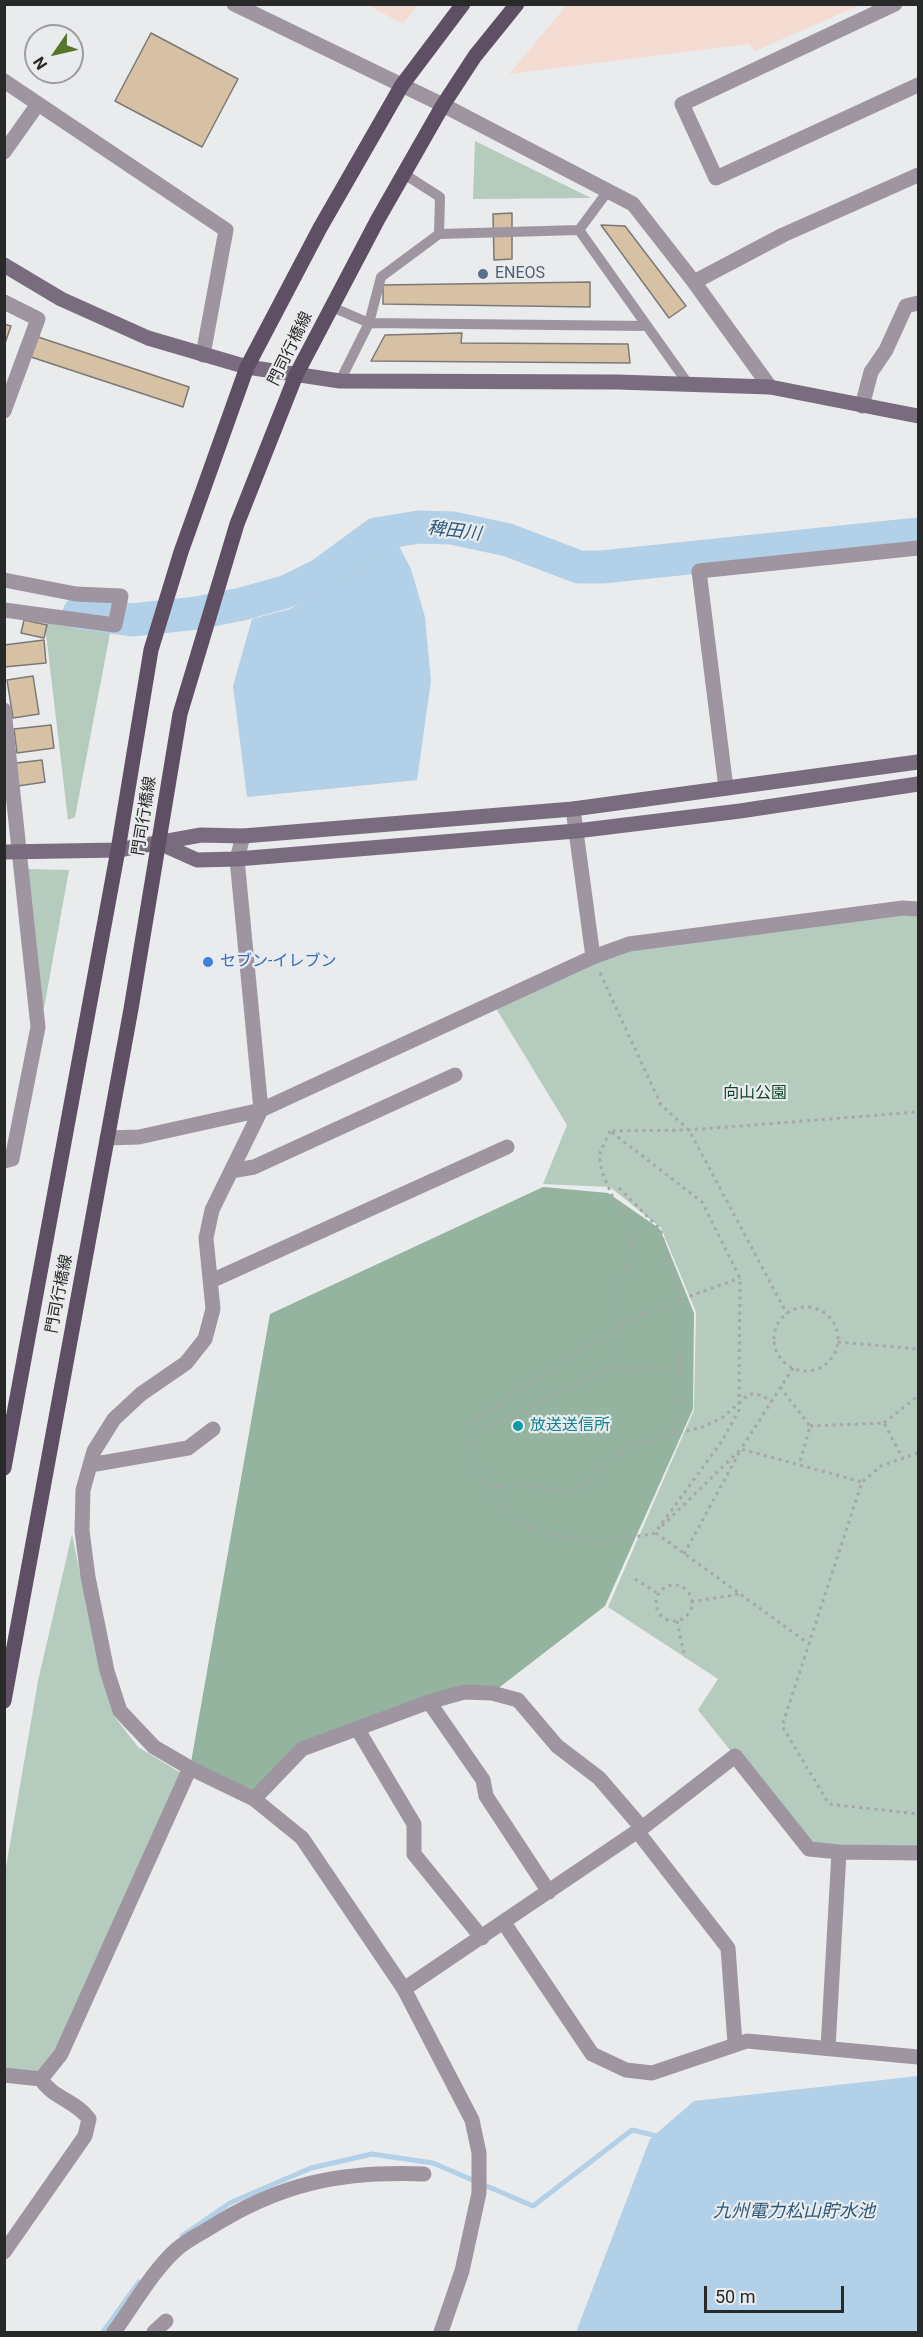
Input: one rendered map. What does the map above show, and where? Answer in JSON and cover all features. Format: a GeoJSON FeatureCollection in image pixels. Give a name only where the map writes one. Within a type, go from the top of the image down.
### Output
{"type":"FeatureCollection","features":[{"type":"Feature","properties":{"kind":"main road","name":"門司行橋線"},"geometry":{"type":"LineString","coordinates":[[4,1468],[118,850],[151,650],[181,552],[247,367],[320,228],[402,85],[463,4]]}},
{"type":"Feature","properties":{"kind":"main road","name":"門司行橋線"},"geometry":{"type":"LineString","coordinates":[[4,1701],[107,1138],[180,714],[237,524],[296,375],[332,307],[443,105],[475,56],[516,4]]}},
{"type":"Feature","properties":{"kind":"street"},"geometry":{"type":"LineString","coordinates":[[234,4],[443,105],[633,204],[694,282],[770,387]]}},
{"type":"Feature","properties":{"kind":"street"},"geometry":{"type":"LineString","coordinates":[[895,4],[682,104],[716,178],[918,85]]}},
{"type":"Feature","properties":{"kind":"street"},"geometry":{"type":"LineString","coordinates":[[4,81],[226,230],[203,355]]}},
{"type":"Feature","properties":{"kind":"street"},"geometry":{"type":"LineString","coordinates":[[4,152],[38,104]]}},
{"type":"Feature","properties":{"kind":"street"},"geometry":{"type":"LineString","coordinates":[[694,282],[783,235],[918,176]]}},
{"type":"Feature","properties":{"kind":"street"},"geometry":{"type":"LineString","coordinates":[[4,265],[61,299],[148,338],[247,367],[340,381],[770,387],[918,416]]}},
{"type":"Feature","properties":{"kind":"street"},"geometry":{"type":"LineString","coordinates":[[4,303],[38,319],[11,372],[4,411]]}},
{"type":"Feature","properties":{"kind":"street"},"geometry":{"type":"LineString","coordinates":[[862,406],[871,372],[886,350],[906,306],[918,303]]}},
{"type":"Feature","properties":{"kind":"street"},"geometry":{"type":"LineString","coordinates":[[726,788],[699,571],[918,548]]}},
{"type":"Feature","properties":{"kind":"street"},"geometry":{"type":"LineString","coordinates":[[4,580],[76,594],[121,596],[115,625],[4,610]]}},
{"type":"Feature","properties":{"kind":"street"},"geometry":{"type":"LineString","coordinates":[[4,710],[21,850],[38,1027],[12,1159],[4,1161]]}},
{"type":"Feature","properties":{"kind":"street"},"geometry":{"type":"LineString","coordinates":[[4,852],[118,850],[201,835],[243,836],[573,808],[918,762]]}},
{"type":"Feature","properties":{"kind":"street"},"geometry":{"type":"LineString","coordinates":[[159,843],[197,860],[237,859],[576,831],[740,811],[918,784]]}},
{"type":"Feature","properties":{"kind":"street"},"geometry":{"type":"LineString","coordinates":[[573,808],[592,957]]}},
{"type":"Feature","properties":{"kind":"street"},"geometry":{"type":"LineString","coordinates":[[243,836],[237,859],[261,1110],[212,1210],[206,1238],[213,1309],[205,1339],[186,1363],[141,1394],[114,1419],[94,1451],[83,1490],[82,1531],[88,1577],[107,1671],[120,1711],[154,1747],[190,1768],[254,1799],[302,1838],[404,1989],[472,2120],[479,2153],[479,2193],[462,2271],[441,2332]]}},
{"type":"Feature","properties":{"kind":"street"},"geometry":{"type":"LineString","coordinates":[[107,1138],[139,1137],[261,1110],[592,957],[629,944],[903,908],[918,909]]}},
{"type":"Feature","properties":{"kind":"street"},"geometry":{"type":"LineString","coordinates":[[231,1171],[254,1167],[455,1075]]}},
{"type":"Feature","properties":{"kind":"street"},"geometry":{"type":"LineString","coordinates":[[211,1281],[507,1147]]}},
{"type":"Feature","properties":{"kind":"street"},"geometry":{"type":"LineString","coordinates":[[90,1465],[188,1448],[213,1429]]}},
{"type":"Feature","properties":{"kind":"street"},"geometry":{"type":"LineString","coordinates":[[254,1799],[302,1749],[429,1702],[464,1692],[492,1693],[518,1700],[557,1746],[599,1778],[640,1829],[728,1948],[735,2044]]}},
{"type":"Feature","properties":{"kind":"street"},"geometry":{"type":"LineString","coordinates":[[429,1702],[483,1780],[486,1796],[549,1892]]}},
{"type":"Feature","properties":{"kind":"street"},"geometry":{"type":"LineString","coordinates":[[358,1730],[414,1824],[414,1854],[482,1938]]}},
{"type":"Feature","properties":{"kind":"street"},"geometry":{"type":"LineString","coordinates":[[404,1989],[640,1829],[735,1756],[809,1849],[839,1852],[918,1853]]}},
{"type":"Feature","properties":{"kind":"street"},"geometry":{"type":"LineString","coordinates":[[41,2079],[61,2054],[190,1768]]}},
{"type":"Feature","properties":{"kind":"street"},"geometry":{"type":"LineString","coordinates":[[828,2048],[839,1852]]}},
{"type":"Feature","properties":{"kind":"street"},"geometry":{"type":"LineString","coordinates":[[504,1923],[592,2054],[626,2070],[652,2073],[747,2041],[918,2056]]}},
{"type":"Feature","properties":{"kind":"street"},"geometry":{"type":"LineString","coordinates":[[4,2075],[41,2079]]}},
{"type":"Feature","properties":{"kind":"street"},"geometry":{"type":"LineString","coordinates":[[4,2252],[85,2136],[89,2119],[82,2109],[46,2089],[41,2079]]}},
{"type":"Feature","properties":{"kind":"street"},"geometry":{"type":"LineString","coordinates":[[114,2332],[155,2275],[177,2249],[241,2208],[297,2186],[344,2175],[381,2172],[424,2174]]}},
{"type":"Feature","properties":{"kind":"street"},"geometry":{"type":"LineString","coordinates":[[154,2332],[166,2321]]}},
{"type":"Feature","properties":{"kind":"lane"},"geometry":{"type":"LineString","coordinates":[[404,174],[440,197],[439,234]]}},
{"type":"Feature","properties":{"kind":"lane"},"geometry":{"type":"LineString","coordinates":[[579,230],[608,191]]}},
{"type":"Feature","properties":{"kind":"lane"},"geometry":{"type":"LineString","coordinates":[[340,381],[369,323],[381,277],[439,234],[579,230]]}},
{"type":"Feature","properties":{"kind":"lane"},"geometry":{"type":"LineString","coordinates":[[579,230],[689,385]]}},
{"type":"Feature","properties":{"kind":"lane"},"geometry":{"type":"LineString","coordinates":[[332,307],[369,323],[647,326]]}},
{"type":"Feature","properties":{"kind":"path"},"geometry":{"type":"LineString","coordinates":[[592,957],[661,1105],[689,1130],[787,1314]]}},
{"type":"Feature","properties":{"kind":"path"},"geometry":{"type":"LineString","coordinates":[[610,1131],[689,1130],[918,1112]]}},
{"type":"Feature","properties":{"kind":"path"},"geometry":{"type":"LineString","coordinates":[[610,1131],[702,1202],[740,1278],[739,1410],[722,1441],[655,1533]]}},
{"type":"Feature","properties":{"kind":"path"},"geometry":{"type":"LineString","coordinates":[[610,1131],[599,1155],[602,1172],[614,1200],[626,1218],[633,1252],[621,1284],[618,1310],[619,1337],[610,1367]]}},
{"type":"Feature","properties":{"kind":"path"},"geometry":{"type":"LineString","coordinates":[[619,1188],[660,1229],[681,1300],[680,1386],[676,1421],[670,1436]]}},
{"type":"Feature","properties":{"kind":"path"},"geometry":{"type":"LineString","coordinates":[[470,1423],[627,1319],[740,1278]]}},
{"type":"Feature","properties":{"kind":"path"},"geometry":{"type":"LineString","coordinates":[[808,1307],[827,1315],[833,1323],[838,1342],[830,1360],[822,1367],[803,1371],[793,1368],[784,1362],[778,1353],[774,1342],[775,1332],[787,1314],[808,1307]]}},
{"type":"Feature","properties":{"kind":"path"},"geometry":{"type":"LineString","coordinates":[[838,1342],[918,1349]]}},
{"type":"Feature","properties":{"kind":"path"},"geometry":{"type":"LineString","coordinates":[[665,1370],[610,1367],[477,1431],[473,1447],[482,1482],[491,1486],[522,1484],[567,1492],[586,1484],[628,1446],[702,1427],[722,1418],[748,1394],[762,1395],[771,1402]]}},
{"type":"Feature","properties":{"kind":"path"},"geometry":{"type":"LineString","coordinates":[[684,1554],[741,1449],[793,1368]]}},
{"type":"Feature","properties":{"kind":"path"},"geometry":{"type":"LineString","coordinates":[[780,1387],[810,1426]]}},
{"type":"Feature","properties":{"kind":"path"},"geometry":{"type":"LineString","coordinates":[[810,1426],[884,1424],[918,1396]]}},
{"type":"Feature","properties":{"kind":"path"},"geometry":{"type":"LineString","coordinates":[[884,1424],[903,1459]]}},
{"type":"Feature","properties":{"kind":"path"},"geometry":{"type":"LineString","coordinates":[[799,1465],[810,1426]]}},
{"type":"Feature","properties":{"kind":"path"},"geometry":{"type":"LineString","coordinates":[[501,1485],[495,1491],[495,1502],[509,1517],[534,1529],[590,1542],[614,1541],[655,1533],[741,1449]]}},
{"type":"Feature","properties":{"kind":"path"},"geometry":{"type":"LineString","coordinates":[[741,1449],[862,1482]]}},
{"type":"Feature","properties":{"kind":"path"},"geometry":{"type":"LineString","coordinates":[[918,1453],[881,1466],[862,1482],[782,1726],[829,1804],[918,1814]]}},
{"type":"Feature","properties":{"kind":"path"},"geometry":{"type":"LineString","coordinates":[[655,1533],[809,1644]]}},
{"type":"Feature","properties":{"kind":"path"},"geometry":{"type":"LineString","coordinates":[[635,1579],[659,1594]]}},
{"type":"Feature","properties":{"kind":"path"},"geometry":{"type":"LineString","coordinates":[[668,1587],[680,1587],[689,1593],[691,1602],[687,1615],[677,1621],[661,1616],[656,1605],[659,1594],[668,1587]]}},
{"type":"Feature","properties":{"kind":"path"},"geometry":{"type":"LineString","coordinates":[[691,1602],[740,1594]]}},
{"type":"Feature","properties":{"kind":"path"},"geometry":{"type":"LineString","coordinates":[[677,1621],[685,1658]]}},
{"type":"Feature","properties":{"kind":"shaded area"},"geometry":{"type":"Polygon","coordinates":[[[367,5],[418,5],[403,24],[367,5]]]}},
{"type":"Feature","properties":{"kind":"shaded area"},"geometry":{"type":"Polygon","coordinates":[[[567,5],[860,5],[755,51],[749,44],[509,74],[567,5]]]}},
{"type":"Feature","properties":{"kind":"green space"},"geometry":{"type":"Polygon","coordinates":[[[475,141],[591,198],[473,199],[475,141]]]}},
{"type":"Feature","properties":{"kind":"green space"},"geometry":{"type":"Polygon","coordinates":[[[44,617],[111,628],[75,817],[68,820],[44,617]]]}},
{"type":"Feature","properties":{"kind":"green space"},"geometry":{"type":"Polygon","coordinates":[[[27,869],[69,870],[44,1008],[38,1008],[27,869]]]}},
{"type":"Feature","properties":{"kind":"green space","name":"向山公園"},"geometry":{"type":"Polygon","coordinates":[[[918,909],[918,1853],[809,1849],[698,1710],[718,1679],[608,1607],[694,1410],[696,1312],[661,1228],[610,1187],[543,1184],[567,1125],[494,1005],[629,944],[918,909]]]}},
{"type":"Feature","properties":{"kind":"green space"},"geometry":{"type":"Polygon","coordinates":[[[543,1187],[608,1193],[660,1229],[694,1313],[693,1409],[605,1606],[492,1693],[464,1692],[302,1749],[254,1799],[190,1768],[270,1314],[543,1187]]]}},
{"type":"Feature","properties":{"kind":"green space"},"geometry":{"type":"Polygon","coordinates":[[[72,1534],[91,1628],[114,1716],[138,1747],[181,1773],[63,2049],[37,2073],[5,2069],[5,1873],[38,1681],[72,1534]]]}},
{"type":"Feature","properties":{"kind":"water"},"geometry":{"type":"Polygon","coordinates":[[[398,544],[411,569],[425,617],[431,681],[417,780],[247,797],[233,686],[252,619],[290,609],[324,586],[369,548],[398,544]]]}},
{"type":"Feature","properties":{"kind":"water","name":"九州電力松山貯水池"},"geometry":{"type":"Polygon","coordinates":[[[918,2076],[918,2332],[576,2332],[650,2139],[694,2101],[918,2076]]]}},
{"type":"Feature","properties":{"kind":"building"},"geometry":{"type":"Polygon","coordinates":[[[151,33],[238,79],[202,147],[115,101],[151,33]]]}},
{"type":"Feature","properties":{"kind":"building"},"geometry":{"type":"Polygon","coordinates":[[[512,213],[512,259],[494,260],[493,214],[512,213]]]}},
{"type":"Feature","properties":{"kind":"building"},"geometry":{"type":"Polygon","coordinates":[[[601,225],[625,226],[686,306],[669,318],[601,225]]]}},
{"type":"Feature","properties":{"kind":"building"},"geometry":{"type":"Polygon","coordinates":[[[590,282],[590,307],[383,304],[383,285],[590,282]]]}},
{"type":"Feature","properties":{"kind":"building"},"geometry":{"type":"Polygon","coordinates":[[[4,324],[11,326],[4,346],[4,324]]]}},
{"type":"Feature","properties":{"kind":"building"},"geometry":{"type":"Polygon","coordinates":[[[462,333],[461,343],[628,344],[630,363],[371,361],[385,335],[462,333]]]}},
{"type":"Feature","properties":{"kind":"building"},"geometry":{"type":"Polygon","coordinates":[[[38,337],[189,387],[183,407],[31,357],[38,337]]]}},
{"type":"Feature","properties":{"kind":"building"},"geometry":{"type":"Polygon","coordinates":[[[24,620],[47,625],[44,638],[21,633],[24,620]]]}},
{"type":"Feature","properties":{"kind":"building"},"geometry":{"type":"Polygon","coordinates":[[[44,640],[46,663],[4,667],[4,645],[44,640]]]}},
{"type":"Feature","properties":{"kind":"building"},"geometry":{"type":"Polygon","coordinates":[[[33,676],[39,714],[13,718],[7,680],[33,676]]]}},
{"type":"Feature","properties":{"kind":"building"},"geometry":{"type":"Polygon","coordinates":[[[51,725],[54,748],[17,753],[14,729],[51,725]]]}},
{"type":"Feature","properties":{"kind":"building"},"geometry":{"type":"Polygon","coordinates":[[[42,760],[45,782],[18,786],[16,763],[42,760]]]}},
{"type":"Feature","properties":{"kind":"building","name":"放送送信所"},"geometry":{"type":"Polygon","coordinates":[[[517,1420],[523,1424],[519,1432],[513,1429],[517,1420]]]}},
{"type":"Feature","properties":{"kind":"waterway","name":"稗田川"},"geometry":{"type":"LineString","coordinates":[[79,613],[132,620],[197,613],[242,604],[285,592],[320,575],[376,534],[419,527],[452,528],[508,540],[579,567],[602,567],[918,534]]}},
{"type":"Feature","properties":{"kind":"waterway"},"geometry":{"type":"LineString","coordinates":[[182,2236],[230,2203],[246,2196],[311,2168],[372,2154],[433,2163],[533,2206],[632,2130],[661,2137]]}},
{"type":"Feature","properties":{"kind":"waterway"},"geometry":{"type":"LineString","coordinates":[[103,2332],[139,2282]]}},
{"type":"Feature","properties":{"kind":"place","name":"ENEOS"},"geometry":{"type":"Point","coordinates":[483,274]}},
{"type":"Feature","properties":{"kind":"place","name":"セブン-イレブン"},"geometry":{"type":"Point","coordinates":[208,962]}},
{"type":"Feature","properties":{"kind":"place","name":"放送送信所"},"geometry":{"type":"Point","coordinates":[518,1426]}}]}
